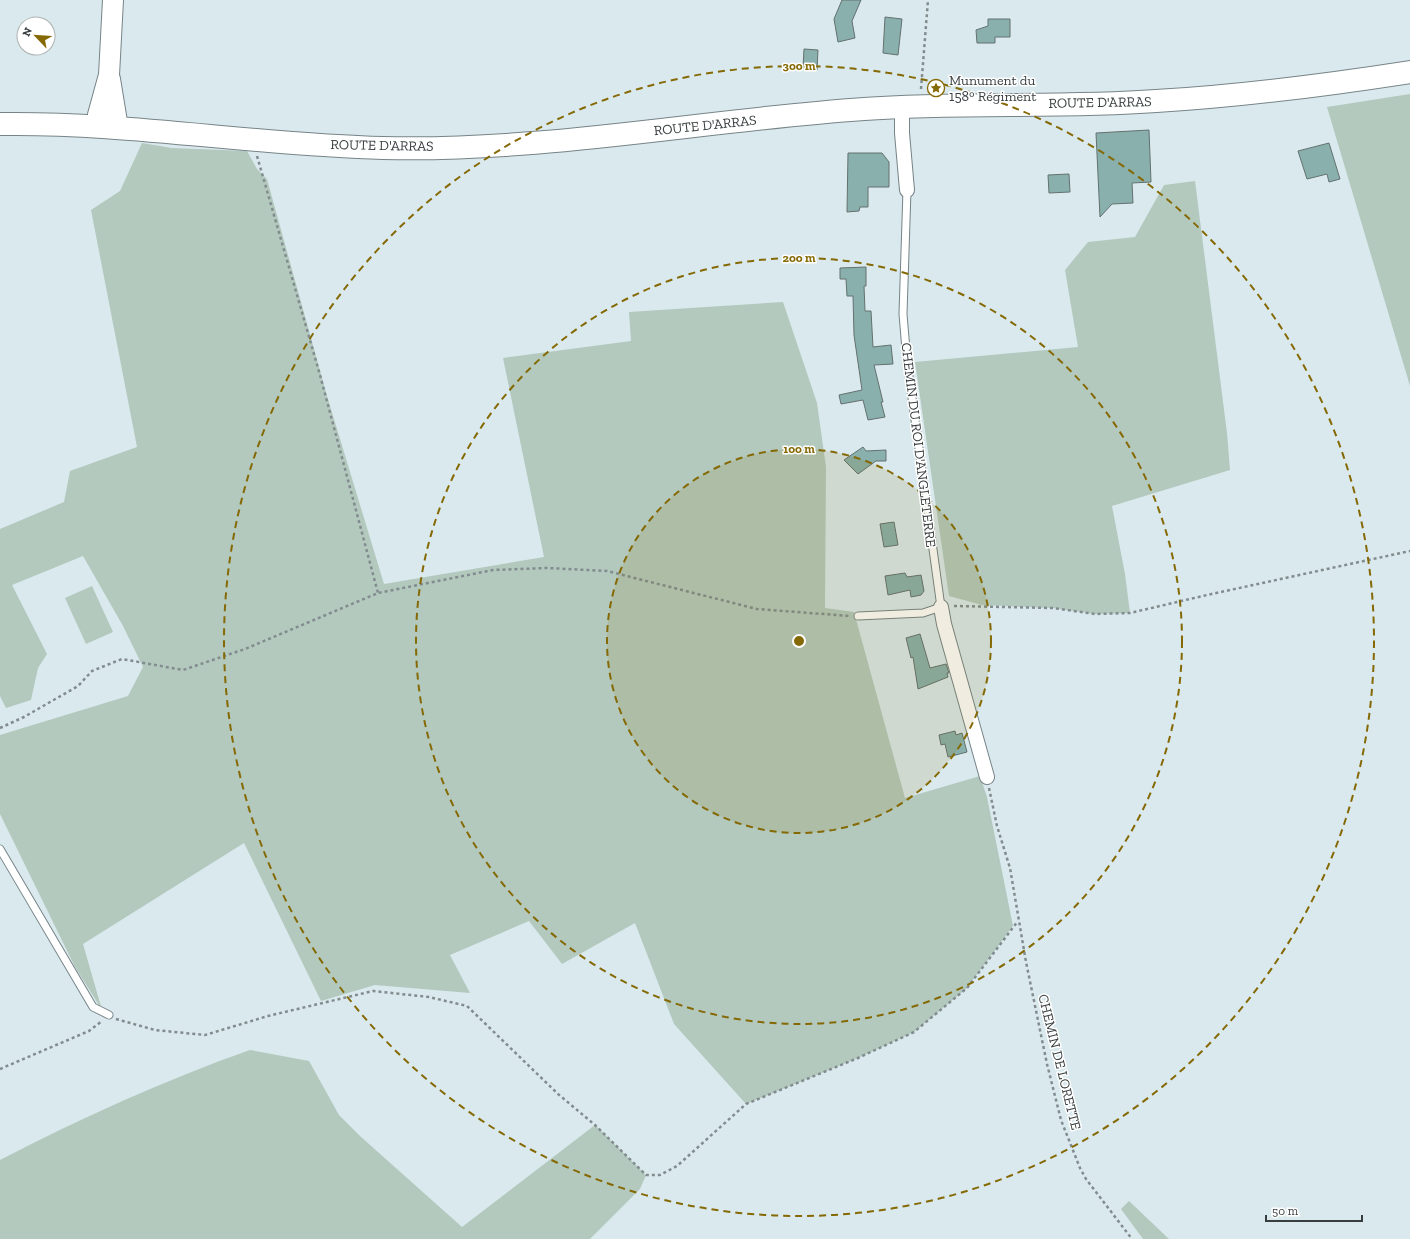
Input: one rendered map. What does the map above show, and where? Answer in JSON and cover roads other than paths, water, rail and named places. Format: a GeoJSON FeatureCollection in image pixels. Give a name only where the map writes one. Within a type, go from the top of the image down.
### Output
{"type":"FeatureCollection","features":[{"type":"Feature","properties":{"kind":"main road","name":"ROUTE D'ARRAS"},"geometry":{"type":"LineString","coordinates":[[0,124],[48,123],[253,140],[384,148],[467,146],[569,140],[862,109],[911,106],[1156,101],[1305,88],[1410,72]]}},
{"type":"Feature","properties":{"kind":"street"},"geometry":{"type":"LineString","coordinates":[[108,127],[114,98],[109,75],[113,0]]}},
{"type":"Feature","properties":{"kind":"street","name":"CHEMIN DU ROI D'ANGLETERRE"},"geometry":{"type":"LineString","coordinates":[[907,190],[902,133],[911,106]]}},
{"type":"Feature","properties":{"kind":"street","name":"CHEMIN DU ROI D'ANGLETERRE"},"geometry":{"type":"LineString","coordinates":[[941,606],[944,624],[987,777]]}},
{"type":"Feature","properties":{"kind":"lane","name":"CHEMIN DU ROI D'ANGLETERRE"},"geometry":{"type":"LineString","coordinates":[[907,190],[904,321],[908,370],[941,606]]}},
{"type":"Feature","properties":{"kind":"lane"},"geometry":{"type":"LineString","coordinates":[[858,616],[922,613],[941,606]]}},
{"type":"Feature","properties":{"kind":"lane"},"geometry":{"type":"LineString","coordinates":[[0,848],[93,1007],[109,1015]]}},
{"type":"Feature","properties":{"kind":"place","name":"Munument du 158° Régiment"},"geometry":{"type":"Point","coordinates":[936,88]}}]}
